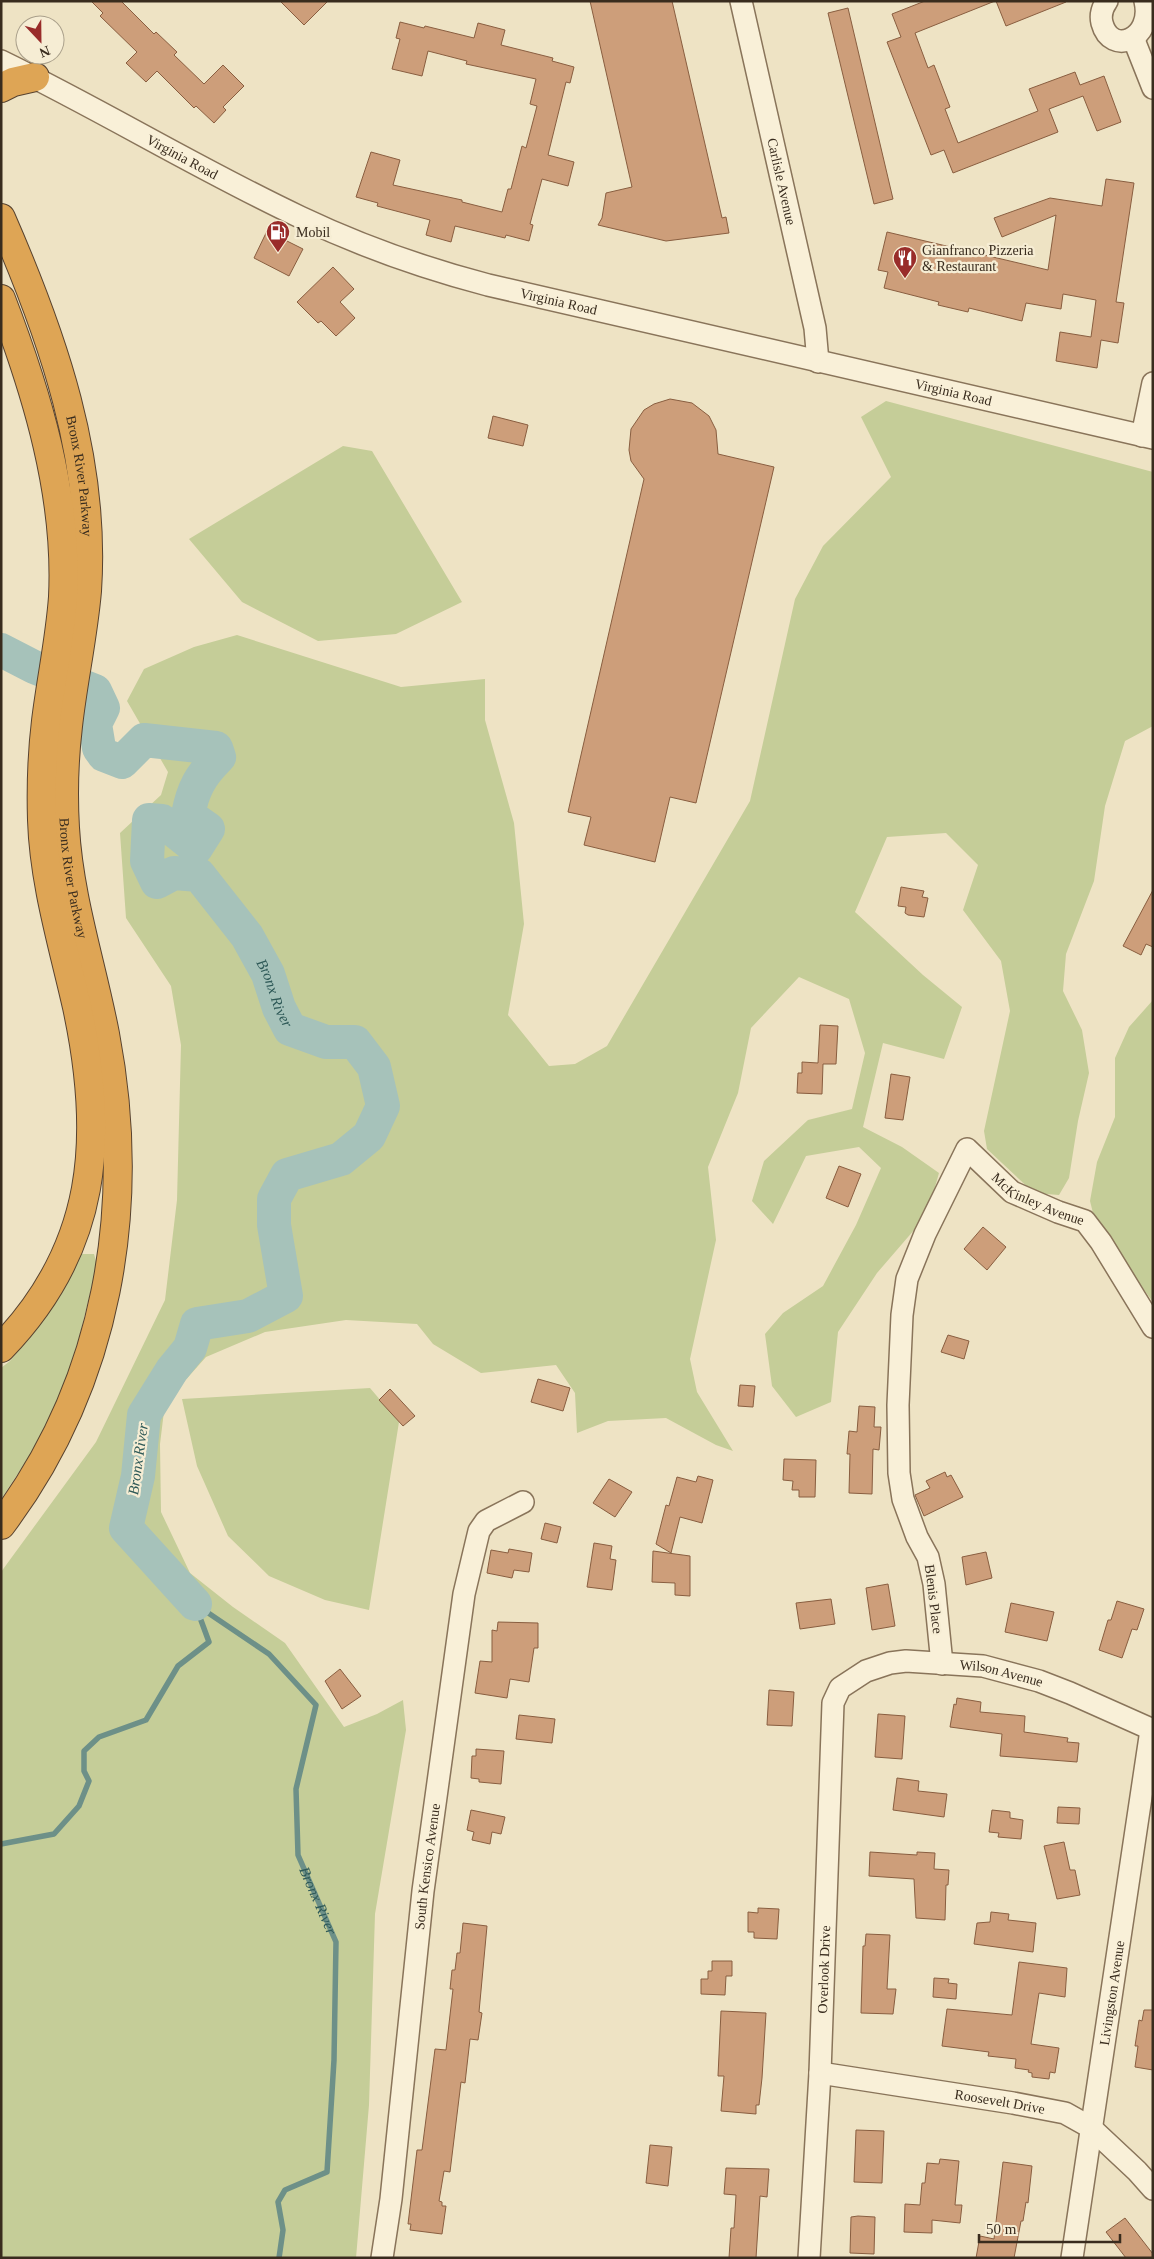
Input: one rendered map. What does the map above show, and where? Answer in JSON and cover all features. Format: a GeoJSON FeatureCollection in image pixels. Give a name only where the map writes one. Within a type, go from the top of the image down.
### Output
{"type":"FeatureCollection","features":[{"type":"Feature","properties":{"kind":"highway"},"geometry":{"type":"LineString","coordinates":[[1,88],[13,82],[35,77]]}},
{"type":"Feature","properties":{"kind":"highway","name":"Bronx River Parkway"},"geometry":{"type":"LineString","coordinates":[[1,218],[29,283],[58,365],[79,450],[85,484],[88,537],[87,588],[69,643],[59,708],[42,770],[44,840],[48,875],[87,1061],[91,1111],[90,1163],[81,1212],[64,1260],[35,1309],[1,1348]]}},
{"type":"Feature","properties":{"kind":"highway","name":"Bronx River Parkway"},"geometry":{"type":"LineString","coordinates":[[1,299],[33,393],[57,493],[63,562],[63,597],[69,643]]}},
{"type":"Feature","properties":{"kind":"highway","name":"Bronx River Parkway"},"geometry":{"type":"LineString","coordinates":[[1,1525],[46,1456],[76,1396],[100,1319],[114,1242],[118,1163],[113,1084],[105,1032],[71,880],[65,829],[65,760],[59,708]]}},
{"type":"Feature","properties":{"kind":"street","name":"Carlisle Avenue"},"geometry":{"type":"LineString","coordinates":[[741,1],[815,328],[818,362]]}},
{"type":"Feature","properties":{"kind":"street"},"geometry":{"type":"LineString","coordinates":[[1107,1],[1102,10],[1101,18],[1106,32],[1119,40],[1134,40],[1141,36],[1149,23],[1150,16],[1145,1]]}},
{"type":"Feature","properties":{"kind":"street"},"geometry":{"type":"LineString","coordinates":[[1134,40],[1153,88]]}},
{"type":"Feature","properties":{"kind":"street","name":"Virginia Road"},"geometry":{"type":"LineString","coordinates":[[1,61],[35,77],[183,158],[301,218],[404,261],[488,285],[1147,437]]}},
{"type":"Feature","properties":{"kind":"street"},"geometry":{"type":"LineString","coordinates":[[1147,437],[1153,383]]}},
{"type":"Feature","properties":{"kind":"street","name":"McKinley Avenue"},"geometry":{"type":"LineString","coordinates":[[967,1149],[1012,1192],[1058,1212],[1085,1221],[1101,1242],[1153,1328]]}},
{"type":"Feature","properties":{"kind":"street","name":"Blenis Place"},"geometry":{"type":"LineString","coordinates":[[942,1664],[934,1584],[928,1557],[917,1537],[903,1499],[899,1474],[898,1405],[902,1315],[907,1279],[925,1234],[967,1149]]}},
{"type":"Feature","properties":{"kind":"street","name":"South Kensico Avenue"},"geometry":{"type":"LineString","coordinates":[[382,2258],[391,2199],[423,1892],[464,1594],[479,1531],[486,1520],[523,1502]]}},
{"type":"Feature","properties":{"kind":"street","name":"Wilson Avenue"},"geometry":{"type":"LineString","coordinates":[[844,1685],[866,1671],[890,1663],[906,1661],[983,1666],[1039,1681],[1152,1730]]}},
{"type":"Feature","properties":{"kind":"street","name":"Overlook Drive"},"geometry":{"type":"LineString","coordinates":[[809,2258],[820,2073],[832,1703],[835,1695],[844,1685]]}},
{"type":"Feature","properties":{"kind":"street","name":"Livingston Avenue"},"geometry":{"type":"LineString","coordinates":[[1072,2258],[1090,2127],[1152,1730]]}},
{"type":"Feature","properties":{"kind":"street","name":"Roosevelt Drive"},"geometry":{"type":"LineString","coordinates":[[820,2073],[1065,2113],[1090,2127],[1137,2171],[1153,2189]]}},
{"type":"Feature","properties":{"kind":"green space"},"geometry":{"type":"Polygon","coordinates":[[[886,401],[1153,472],[1153,726],[1125,741],[1105,806],[1094,881],[1066,954],[1063,991],[1082,1030],[1089,1073],[1078,1121],[1069,1178],[1059,1195],[1034,1193],[987,1149],[984,1131],[1010,1011],[1001,961],[963,910],[978,865],[946,833],[887,837],[855,912],[923,975],[962,1007],[944,1059],[883,1043],[863,1127],[902,1147],[939,1173],[927,1215],[877,1273],[838,1332],[831,1402],[796,1417],[772,1386],[765,1334],[783,1313],[823,1286],[856,1225],[881,1168],[859,1147],[806,1156],[773,1224],[752,1201],[764,1161],[808,1120],[852,1109],[865,1053],[849,999],[799,977],[751,1028],[738,1093],[708,1167],[716,1240],[690,1359],[697,1392],[733,1451],[716,1445],[666,1418],[608,1421],[577,1433],[575,1393],[556,1365],[481,1373],[433,1344],[417,1324],[346,1320],[265,1332],[206,1357],[165,1403],[160,1444],[161,1512],[190,1573],[233,1607],[285,1643],[344,1727],[377,1714],[403,1700],[406,1730],[375,1914],[369,2105],[356,2258],[1,2258],[1,1572],[96,1442],[165,1300],[177,1200],[181,1045],[171,986],[126,918],[120,833],[161,795],[168,772],[127,701],[144,669],[194,647],[237,635],[401,687],[485,679],[485,720],[514,823],[524,924],[508,1015],[549,1066],[575,1064],[607,1046],[750,801],[795,599],[823,546],[891,477],[861,417],[886,401]]]}},
{"type":"Feature","properties":{"kind":"green space"},"geometry":{"type":"Polygon","coordinates":[[[343,446],[372,451],[462,602],[396,634],[318,641],[242,602],[189,539],[343,446]]]}},
{"type":"Feature","properties":{"kind":"green space"},"geometry":{"type":"Polygon","coordinates":[[[1153,1000],[1153,1302],[1096,1225],[1090,1201],[1097,1162],[1115,1117],[1115,1058],[1129,1027],[1153,1000]]]}},
{"type":"Feature","properties":{"kind":"green space"},"geometry":{"type":"Polygon","coordinates":[[[81,1254],[94,1254],[97,1265],[77,1346],[51,1424],[1,1499],[1,1368],[10,1361],[50,1311],[81,1254]]]}},
{"type":"Feature","properties":{"kind":"green space"},"geometry":{"type":"Polygon","coordinates":[[[370,1388],[399,1422],[369,1610],[325,1600],[269,1576],[228,1536],[197,1466],[182,1399],[370,1388]]]}},
{"type":"Feature","properties":{"kind":"building"},"geometry":{"type":"Polygon","coordinates":[[[91,1],[121,1],[154,34],[156,32],[177,52],[174,55],[204,84],[223,65],[244,86],[223,107],[226,110],[214,123],[196,106],[194,108],[157,71],[146,82],[126,63],[137,52],[100,16],[103,13],[91,1]]]}},
{"type":"Feature","properties":{"kind":"building"},"geometry":{"type":"Polygon","coordinates":[[[280,1],[328,1],[304,25],[280,1]]]}},
{"type":"Feature","properties":{"kind":"building"},"geometry":{"type":"Polygon","coordinates":[[[590,1],[672,1],[722,218],[726,217],[729,233],[666,241],[598,225],[602,218],[606,193],[632,187],[590,1]]]}},
{"type":"Feature","properties":{"kind":"building"},"geometry":{"type":"Polygon","coordinates":[[[925,1],[995,1],[915,33],[928,68],[934,65],[950,107],[945,109],[958,143],[1038,111],[1029,89],[1075,72],[1080,85],[1104,76],[1121,122],[1097,131],[1083,96],[1049,109],[1058,132],[953,173],[944,150],[931,155],[887,42],[901,37],[892,14],[925,1]]]}},
{"type":"Feature","properties":{"kind":"building"},"geometry":{"type":"Polygon","coordinates":[[[996,1],[1066,1],[1066,2],[1006,26],[996,1]]]}},
{"type":"Feature","properties":{"kind":"building"},"geometry":{"type":"Polygon","coordinates":[[[848,8],[893,199],[874,204],[828,13],[848,8]]]}},
{"type":"Feature","properties":{"kind":"building"},"geometry":{"type":"Polygon","coordinates":[[[400,22],[474,38],[478,23],[505,30],[501,45],[553,58],[552,61],[574,67],[570,83],[566,82],[548,155],[574,162],[568,186],[542,179],[530,224],[533,225],[529,241],[506,235],[505,238],[455,226],[451,242],[426,235],[430,220],[377,206],[378,203],[356,197],[371,152],[400,160],[393,185],[462,200],[462,202],[502,212],[508,189],[511,189],[522,146],[526,148],[537,106],[530,104],[536,79],[466,64],[467,61],[428,51],[422,76],[392,69],[400,39],[396,38],[400,22]]]}},
{"type":"Feature","properties":{"kind":"building"},"geometry":{"type":"Polygon","coordinates":[[[1106,179],[1134,183],[1116,302],[1124,303],[1118,343],[1101,340],[1097,368],[1056,361],[1060,332],[1091,337],[1096,300],[1063,294],[1061,309],[1026,303],[1022,321],[969,308],[968,312],[938,305],[939,302],[884,288],[888,272],[878,270],[887,232],[1048,270],[1056,215],[1002,237],[994,218],[1050,198],[1102,206],[1106,179]]]}},
{"type":"Feature","properties":{"kind":"building","name":"Mobil"},"geometry":{"type":"Polygon","coordinates":[[[267,231],[303,249],[289,276],[254,258],[267,231]]]}},
{"type":"Feature","properties":{"kind":"building"},"geometry":{"type":"Polygon","coordinates":[[[333,267],[354,289],[340,302],[355,318],[336,336],[321,321],[318,323],[297,302],[333,267]]]}},
{"type":"Feature","properties":{"kind":"building"},"geometry":{"type":"Polygon","coordinates":[[[670,399],[692,403],[709,416],[716,430],[718,454],[774,467],[696,803],[670,797],[655,862],[584,845],[591,817],[568,812],[644,479],[631,461],[629,450],[631,429],[644,410],[654,404],[670,399]]]}},
{"type":"Feature","properties":{"kind":"building"},"geometry":{"type":"Polygon","coordinates":[[[493,416],[528,425],[523,446],[488,438],[493,416]]]}},
{"type":"Feature","properties":{"kind":"building"},"geometry":{"type":"Polygon","coordinates":[[[901,887],[924,891],[922,897],[928,898],[924,917],[908,915],[905,913],[906,907],[898,906],[901,887]]]}},
{"type":"Feature","properties":{"kind":"building"},"geometry":{"type":"Polygon","coordinates":[[[1153,890],[1153,947],[1146,944],[1141,955],[1123,946],[1153,890]]]}},
{"type":"Feature","properties":{"kind":"building"},"geometry":{"type":"Polygon","coordinates":[[[820,1025],[838,1026],[836,1064],[823,1064],[822,1094],[797,1093],[798,1073],[802,1073],[802,1062],[818,1063],[820,1025]]]}},
{"type":"Feature","properties":{"kind":"building"},"geometry":{"type":"Polygon","coordinates":[[[891,1074],[910,1077],[903,1120],[885,1118],[891,1074]]]}},
{"type":"Feature","properties":{"kind":"building"},"geometry":{"type":"Polygon","coordinates":[[[839,1166],[861,1174],[848,1207],[826,1198],[839,1166]]]}},
{"type":"Feature","properties":{"kind":"building"},"geometry":{"type":"Polygon","coordinates":[[[983,1227],[1006,1247],[987,1270],[964,1249],[983,1227]]]}},
{"type":"Feature","properties":{"kind":"building"},"geometry":{"type":"Polygon","coordinates":[[[948,1335],[969,1341],[964,1359],[941,1352],[948,1335]]]}},
{"type":"Feature","properties":{"kind":"building"},"geometry":{"type":"Polygon","coordinates":[[[538,1379],[570,1388],[563,1411],[531,1402],[538,1379]]]}},
{"type":"Feature","properties":{"kind":"building"},"geometry":{"type":"Polygon","coordinates":[[[740,1385],[755,1386],[753,1407],[738,1406],[740,1385]]]}},
{"type":"Feature","properties":{"kind":"building"},"geometry":{"type":"Polygon","coordinates":[[[390,1389],[415,1416],[403,1426],[379,1400],[390,1389]]]}},
{"type":"Feature","properties":{"kind":"building"},"geometry":{"type":"Polygon","coordinates":[[[859,1406],[875,1407],[874,1427],[881,1427],[879,1450],[873,1449],[872,1494],[849,1493],[850,1454],[847,1454],[849,1431],[857,1432],[859,1406]]]}},
{"type":"Feature","properties":{"kind":"building"},"geometry":{"type":"Polygon","coordinates":[[[784,1459],[816,1460],[815,1497],[799,1497],[799,1490],[792,1490],[793,1481],[783,1480],[784,1459]]]}},
{"type":"Feature","properties":{"kind":"building"},"geometry":{"type":"Polygon","coordinates":[[[945,1472],[947,1477],[951,1475],[963,1497],[924,1516],[915,1495],[930,1488],[926,1481],[945,1472]]]}},
{"type":"Feature","properties":{"kind":"building"},"geometry":{"type":"Polygon","coordinates":[[[698,1476],[713,1480],[702,1523],[680,1517],[671,1553],[656,1544],[666,1505],[669,1506],[677,1477],[696,1482],[698,1476]]]}},
{"type":"Feature","properties":{"kind":"building"},"geometry":{"type":"Polygon","coordinates":[[[609,1479],[632,1492],[615,1517],[593,1503],[609,1479]]]}},
{"type":"Feature","properties":{"kind":"building"},"geometry":{"type":"Polygon","coordinates":[[[545,1523],[561,1527],[557,1543],[541,1539],[545,1523]]]}},
{"type":"Feature","properties":{"kind":"building"},"geometry":{"type":"Polygon","coordinates":[[[594,1543],[612,1546],[610,1559],[616,1560],[612,1590],[587,1587],[594,1543]]]}},
{"type":"Feature","properties":{"kind":"building"},"geometry":{"type":"Polygon","coordinates":[[[509,1549],[532,1553],[529,1572],[514,1570],[512,1578],[487,1573],[491,1550],[508,1553],[509,1549]]]}},
{"type":"Feature","properties":{"kind":"building"},"geometry":{"type":"Polygon","coordinates":[[[653,1551],[690,1556],[690,1596],[675,1595],[675,1583],[652,1582],[653,1551]]]}},
{"type":"Feature","properties":{"kind":"building"},"geometry":{"type":"Polygon","coordinates":[[[986,1552],[992,1578],[966,1585],[962,1557],[986,1552]]]}},
{"type":"Feature","properties":{"kind":"building"},"geometry":{"type":"Polygon","coordinates":[[[888,1584],[895,1626],[872,1630],[866,1588],[888,1584]]]}},
{"type":"Feature","properties":{"kind":"building"},"geometry":{"type":"Polygon","coordinates":[[[831,1599],[835,1624],[800,1629],[796,1603],[831,1599]]]}},
{"type":"Feature","properties":{"kind":"building"},"geometry":{"type":"Polygon","coordinates":[[[1117,1601],[1144,1609],[1137,1630],[1132,1629],[1122,1658],[1099,1650],[1108,1620],[1111,1620],[1117,1601]]]}},
{"type":"Feature","properties":{"kind":"building"},"geometry":{"type":"Polygon","coordinates":[[[1011,1603],[1054,1612],[1047,1641],[1005,1632],[1011,1603]]]}},
{"type":"Feature","properties":{"kind":"building"},"geometry":{"type":"Polygon","coordinates":[[[498,1622],[538,1623],[538,1648],[534,1648],[529,1682],[510,1679],[507,1698],[475,1693],[480,1661],[492,1662],[492,1630],[497,1631],[498,1622]]]}},
{"type":"Feature","properties":{"kind":"building"},"geometry":{"type":"Polygon","coordinates":[[[340,1669],[361,1696],[342,1709],[325,1681],[340,1669]]]}},
{"type":"Feature","properties":{"kind":"building"},"geometry":{"type":"Polygon","coordinates":[[[769,1690],[794,1692],[792,1726],[767,1725],[769,1690]]]}},
{"type":"Feature","properties":{"kind":"building"},"geometry":{"type":"Polygon","coordinates":[[[957,1698],[981,1702],[980,1712],[1025,1716],[1024,1732],[1068,1738],[1067,1742],[1079,1743],[1077,1762],[1000,1756],[1002,1734],[950,1727],[954,1704],[956,1705],[957,1698]]]}},
{"type":"Feature","properties":{"kind":"building"},"geometry":{"type":"Polygon","coordinates":[[[878,1714],[905,1716],[902,1759],[875,1757],[878,1714]]]}},
{"type":"Feature","properties":{"kind":"building"},"geometry":{"type":"Polygon","coordinates":[[[519,1715],[555,1719],[552,1743],[516,1739],[519,1715]]]}},
{"type":"Feature","properties":{"kind":"building"},"geometry":{"type":"Polygon","coordinates":[[[476,1749],[504,1751],[501,1784],[479,1782],[479,1779],[471,1778],[472,1756],[476,1756],[476,1749]]]}},
{"type":"Feature","properties":{"kind":"building"},"geometry":{"type":"Polygon","coordinates":[[[897,1778],[919,1781],[918,1791],[947,1794],[944,1817],[893,1810],[897,1778]]]}},
{"type":"Feature","properties":{"kind":"building"},"geometry":{"type":"Polygon","coordinates":[[[1058,1807],[1080,1808],[1079,1824],[1057,1823],[1058,1807]]]}},
{"type":"Feature","properties":{"kind":"building"},"geometry":{"type":"Polygon","coordinates":[[[471,1810],[505,1817],[501,1834],[492,1832],[490,1844],[472,1840],[474,1832],[467,1830],[471,1810]]]}},
{"type":"Feature","properties":{"kind":"building"},"geometry":{"type":"Polygon","coordinates":[[[992,1810],[1010,1812],[1010,1818],[1023,1820],[1021,1839],[998,1837],[999,1833],[989,1832],[992,1810]]]}},
{"type":"Feature","properties":{"kind":"building"},"geometry":{"type":"Polygon","coordinates":[[[1064,1842],[1070,1870],[1075,1870],[1080,1895],[1057,1899],[1044,1846],[1064,1842]]]}},
{"type":"Feature","properties":{"kind":"building"},"geometry":{"type":"Polygon","coordinates":[[[870,1852],[917,1855],[917,1852],[935,1853],[934,1869],[949,1870],[948,1885],[946,1885],[945,1920],[916,1918],[914,1879],[869,1876],[870,1852]]]}},
{"type":"Feature","properties":{"kind":"building"},"geometry":{"type":"Polygon","coordinates":[[[758,1908],[779,1909],[777,1939],[754,1938],[754,1932],[748,1932],[748,1912],[758,1913],[758,1908]]]}},
{"type":"Feature","properties":{"kind":"building"},"geometry":{"type":"Polygon","coordinates":[[[991,1912],[1009,1914],[1008,1920],[1036,1923],[1033,1952],[974,1944],[977,1923],[990,1922],[991,1912]]]}},
{"type":"Feature","properties":{"kind":"building"},"geometry":{"type":"Polygon","coordinates":[[[463,1923],[487,1926],[479,2012],[482,2013],[478,2040],[470,2039],[465,2083],[461,2082],[450,2172],[444,2171],[439,2201],[442,2202],[442,2206],[446,2206],[442,2234],[410,2230],[411,2224],[408,2224],[417,2150],[422,2150],[435,2049],[446,2050],[453,1989],[450,1989],[452,1970],[455,1970],[457,1953],[460,1953],[463,1923]]]}},
{"type":"Feature","properties":{"kind":"building"},"geometry":{"type":"Polygon","coordinates":[[[866,1934],[890,1935],[887,1989],[896,1989],[893,2014],[861,2013],[863,1946],[865,1946],[866,1934]]]}},
{"type":"Feature","properties":{"kind":"building"},"geometry":{"type":"Polygon","coordinates":[[[712,1961],[732,1961],[732,1976],[726,1976],[725,1995],[701,1994],[701,1979],[708,1979],[708,1971],[712,1971],[712,1961]]]}},
{"type":"Feature","properties":{"kind":"building"},"geometry":{"type":"Polygon","coordinates":[[[1019,1962],[1067,1968],[1065,1997],[1039,1993],[1031,2044],[1059,2048],[1055,2073],[1050,2072],[1049,2079],[1032,2077],[1032,2073],[1028,2072],[1029,2070],[1015,2068],[1016,2059],[988,2056],[989,2052],[942,2046],[947,2009],[1012,2015],[1019,1962]]]}},
{"type":"Feature","properties":{"kind":"building"},"geometry":{"type":"Polygon","coordinates":[[[934,1978],[949,1979],[948,1983],[957,1984],[956,1999],[933,1997],[934,1978]]]}},
{"type":"Feature","properties":{"kind":"building"},"geometry":{"type":"Polygon","coordinates":[[[1144,2010],[1153,2010],[1153,2070],[1135,2067],[1138,2046],[1135,2046],[1139,2020],[1142,2021],[1144,2010]]]}},
{"type":"Feature","properties":{"kind":"building"},"geometry":{"type":"Polygon","coordinates":[[[721,2011],[766,2013],[762,2078],[756,2114],[721,2111],[724,2076],[718,2076],[721,2011]]]}},
{"type":"Feature","properties":{"kind":"building"},"geometry":{"type":"Polygon","coordinates":[[[856,2130],[884,2131],[882,2183],[854,2182],[856,2130]]]}},
{"type":"Feature","properties":{"kind":"building"},"geometry":{"type":"Polygon","coordinates":[[[650,2145],[672,2147],[668,2186],[646,2183],[650,2145]]]}},
{"type":"Feature","properties":{"kind":"building"},"geometry":{"type":"Polygon","coordinates":[[[940,2159],[959,2161],[955,2205],[962,2205],[960,2223],[932,2220],[932,2233],[904,2232],[905,2204],[920,2205],[922,2183],[925,2183],[927,2163],[939,2164],[940,2159]]]}},
{"type":"Feature","properties":{"kind":"building"},"geometry":{"type":"Polygon","coordinates":[[[1003,2162],[1032,2166],[1028,2203],[1026,2202],[1023,2221],[1021,2221],[1014,2258],[976,2258],[980,2236],[994,2239],[1003,2162]]]}},
{"type":"Feature","properties":{"kind":"building"},"geometry":{"type":"Polygon","coordinates":[[[726,2168],[769,2169],[767,2197],[760,2196],[756,2258],[729,2258],[731,2228],[734,2228],[736,2195],[724,2194],[726,2168]]]}},
{"type":"Feature","properties":{"kind":"building"},"geometry":{"type":"Polygon","coordinates":[[[851,2217],[875,2217],[874,2254],[850,2253],[851,2217]]]}},
{"type":"Feature","properties":{"kind":"building"},"geometry":{"type":"Polygon","coordinates":[[[1125,2218],[1153,2254],[1153,2258],[1126,2258],[1106,2232],[1125,2218]]]}},
{"type":"Feature","properties":{"kind":"waterway","name":"Bronx River"},"geometry":{"type":"LineString","coordinates":[[1,650],[34,667],[95,691],[103,708],[95,724],[99,748],[104,755],[122,762],[144,740],[216,748],[219,757],[198,783],[188,815],[208,829],[196,848],[162,821],[149,820],[147,861],[157,882],[174,873],[199,875],[247,936],[268,974],[279,1008],[290,1029],[326,1042],[355,1042],[374,1067],[383,1106],[369,1136],[341,1159],[287,1175],[274,1199],[274,1225],[286,1296],[248,1316],[197,1324],[190,1348],[172,1370],[144,1415],[138,1476],[126,1528],[195,1604]]}},
{"type":"Feature","properties":{"kind":"waterway","name":"Bronx River"},"geometry":{"type":"LineString","coordinates":[[195,1604],[269,1654],[316,1705],[296,1789],[298,1855],[336,1942],[334,2060],[327,2172],[285,2190],[278,2202],[283,2230],[279,2258]]}},
{"type":"Feature","properties":{"kind":"waterway","name":"Bronx River"},"geometry":{"type":"LineString","coordinates":[[1,1844],[54,1834],[79,1806],[89,1781],[84,1771],[84,1751],[99,1737],[146,1720],[178,1666],[209,1642],[195,1604]]}},
{"type":"Feature","properties":{"kind":"place","name":"Mobil"},"geometry":{"type":"Point","coordinates":[278,253]}},
{"type":"Feature","properties":{"kind":"place","name":"Gianfranco Pizzeria & Restaurant"},"geometry":{"type":"Point","coordinates":[905,279]}}]}
